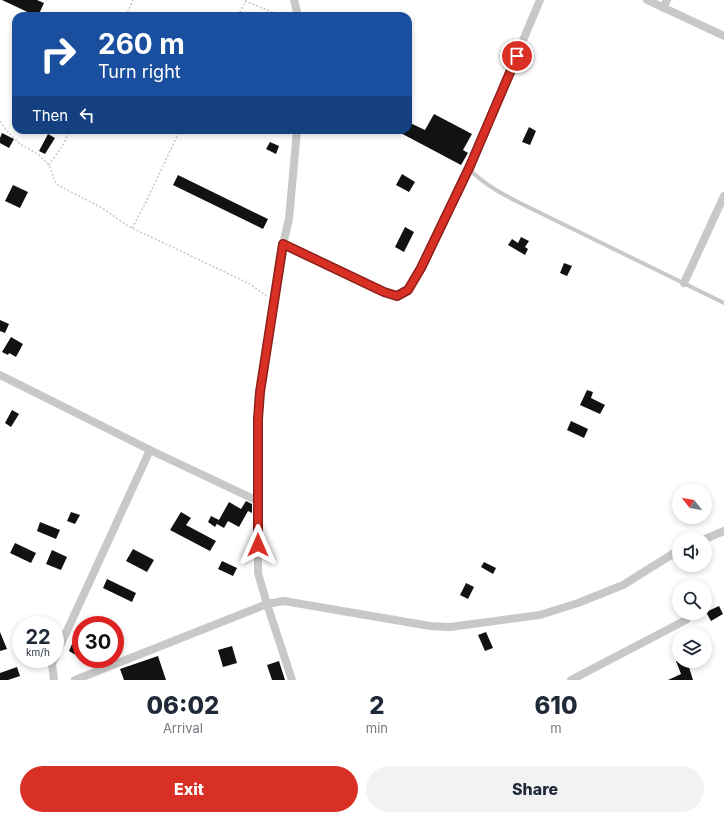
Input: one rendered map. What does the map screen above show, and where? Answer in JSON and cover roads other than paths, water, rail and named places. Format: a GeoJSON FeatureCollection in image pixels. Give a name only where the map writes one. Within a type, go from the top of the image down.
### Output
{"type":"FeatureCollection","features":[{"type":"Feature","properties":{"kind":"street"},"geometry":{"type":"LineString","coordinates":[[294,0],[297,12]]}},
{"type":"Feature","properties":{"kind":"street"},"geometry":{"type":"LineString","coordinates":[[283,244],[384,292],[397,296],[408,290],[421,268],[469,169],[540,0]]}},
{"type":"Feature","properties":{"kind":"street"},"geometry":{"type":"LineString","coordinates":[[647,0],[665,4],[724,36]]}},
{"type":"Feature","properties":{"kind":"street"},"geometry":{"type":"LineString","coordinates":[[292,680],[266,604],[258,573],[258,419],[260,392],[283,244],[289,219],[298,134]]}},
{"type":"Feature","properties":{"kind":"street"},"geometry":{"type":"LineString","coordinates":[[684,283],[724,197]]}},
{"type":"Feature","properties":{"kind":"street"},"geometry":{"type":"LineString","coordinates":[[0,375],[150,450],[258,501]]}},
{"type":"Feature","properties":{"kind":"street"},"geometry":{"type":"LineString","coordinates":[[64,638],[150,450]]}},
{"type":"Feature","properties":{"kind":"street"},"geometry":{"type":"LineString","coordinates":[[712,536],[724,531]]}},
{"type":"Feature","properties":{"kind":"street"},"geometry":{"type":"LineString","coordinates":[[75,680],[266,604],[284,602],[430,626],[450,627],[533,616],[578,603],[623,585],[672,554]]}},
{"type":"Feature","properties":{"kind":"street"},"geometry":{"type":"LineString","coordinates":[[571,680],[686,620]]}},
{"type":"Feature","properties":{"kind":"street"},"geometry":{"type":"LineString","coordinates":[[52,668],[54,680]]}},
{"type":"Feature","properties":{"kind":"lane"},"geometry":{"type":"LineString","coordinates":[[469,169],[481,180],[508,197],[724,303]]}}]}
